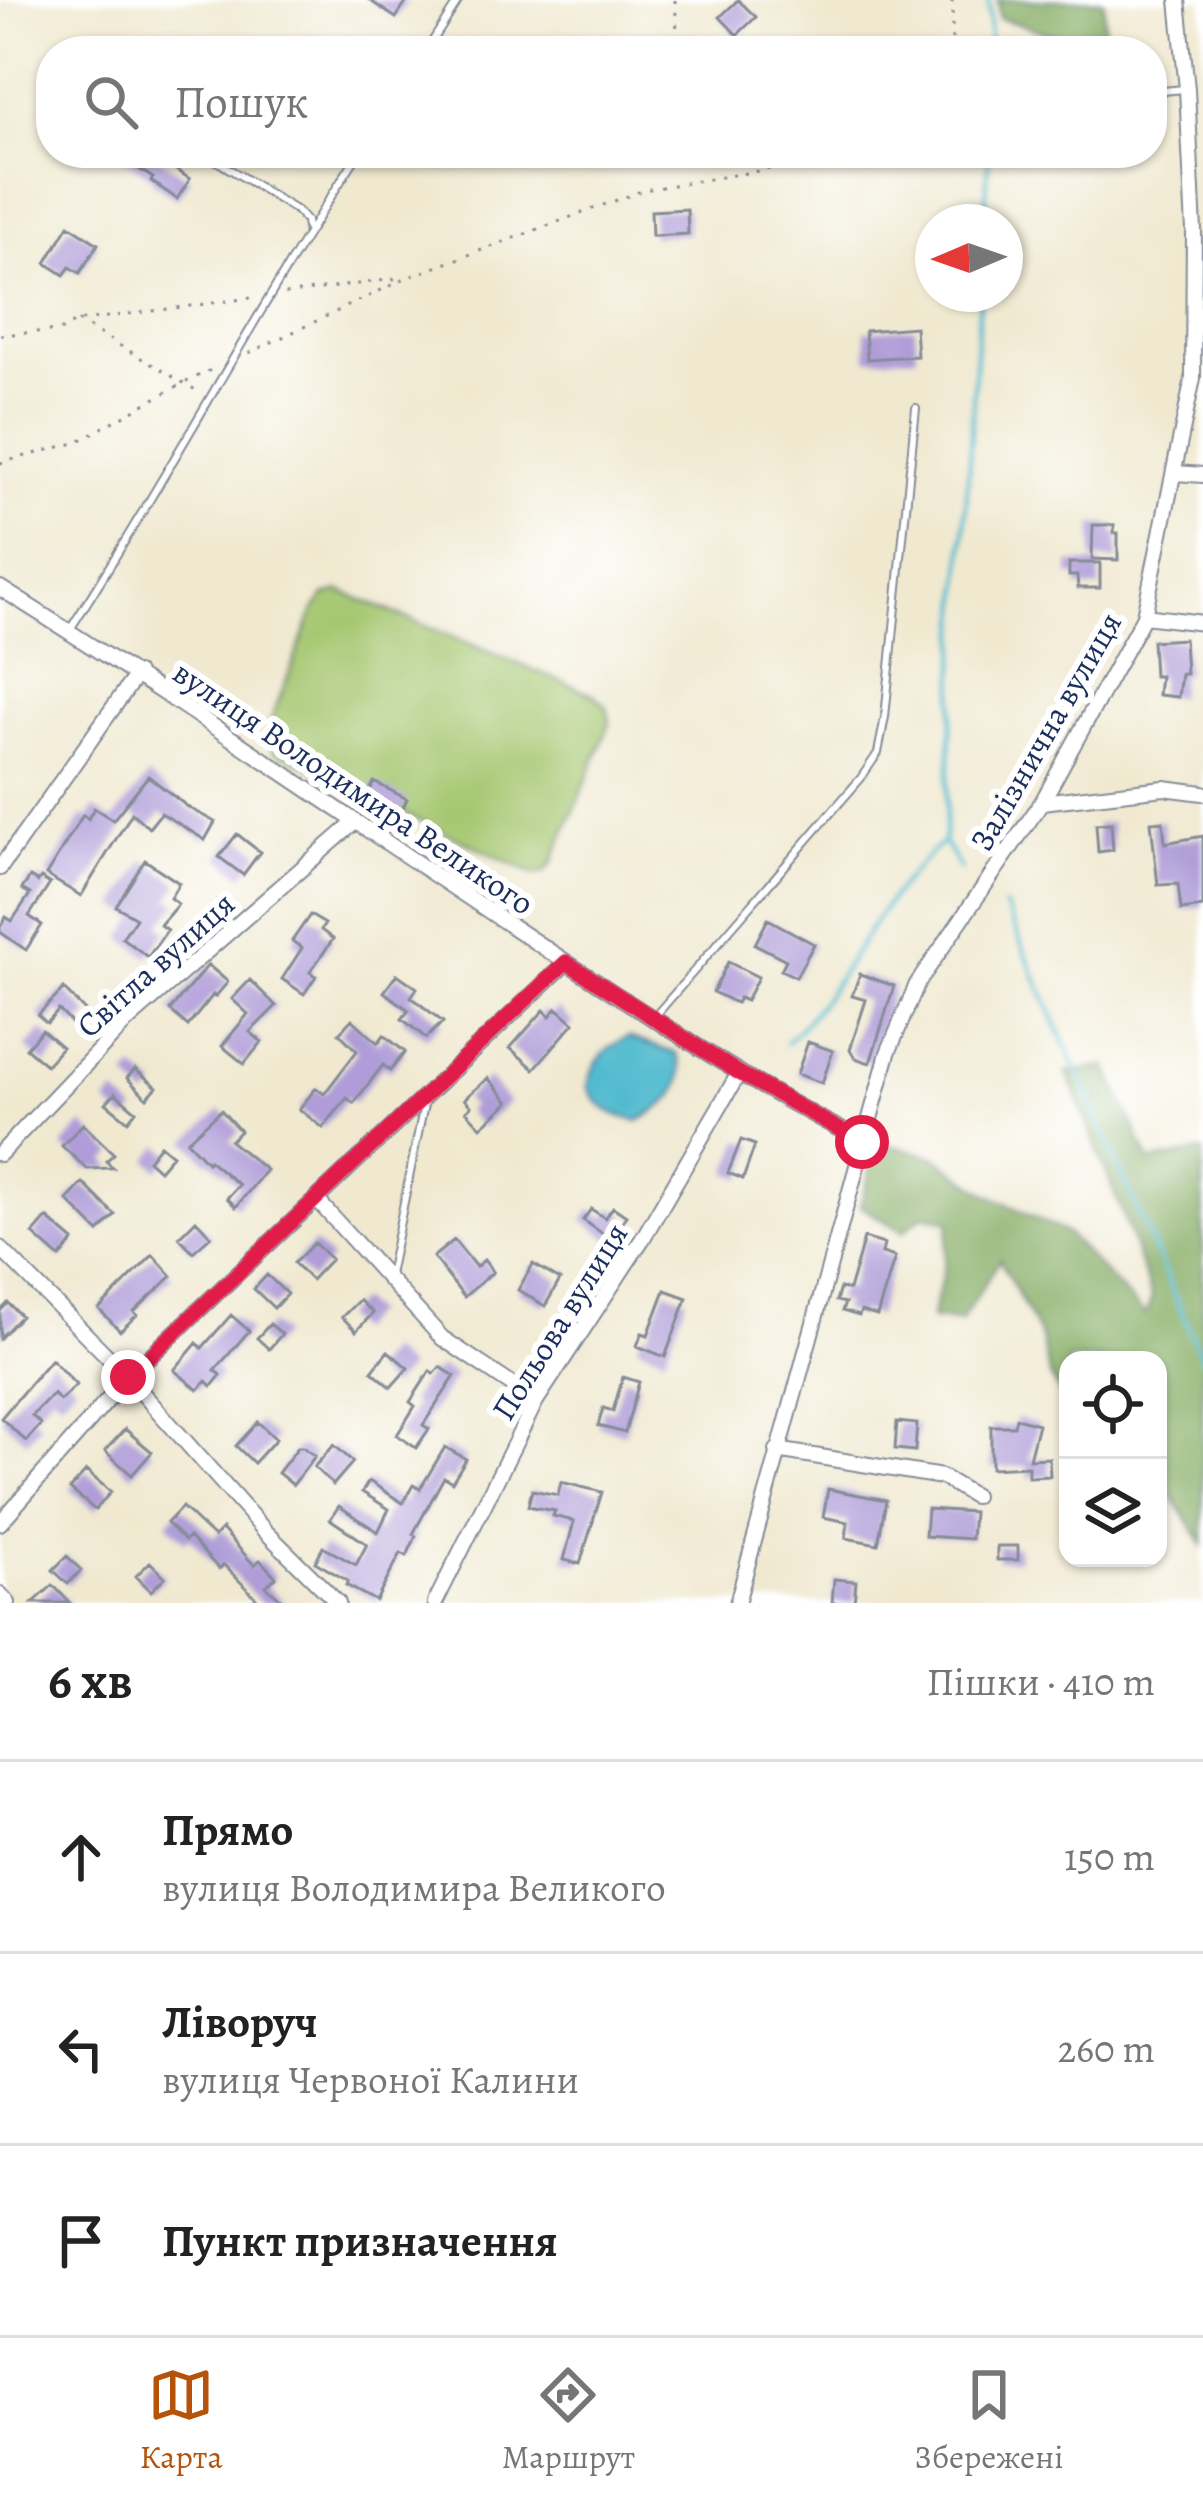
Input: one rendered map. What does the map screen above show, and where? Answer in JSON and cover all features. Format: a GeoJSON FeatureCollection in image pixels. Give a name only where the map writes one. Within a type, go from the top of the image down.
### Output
{"type":"FeatureCollection","features":[{"type":"Feature","properties":{"kind":"street","name":"Залізнична вулиця"},"geometry":{"type":"LineString","coordinates":[[737,1603],[888,1053],[917,984],[1042,802],[1144,616],[1198,378],[1195,89],[1178,0]]}},
{"type":"Feature","properties":{"kind":"street"},"geometry":{"type":"LineString","coordinates":[[1176,472],[1203,475]]}},
{"type":"Feature","properties":{"kind":"street","name":"вулиця Володимира Великого"},"geometry":{"type":"LineString","coordinates":[[0,588],[653,1018],[862,1142]]}},
{"type":"Feature","properties":{"kind":"street"},"geometry":{"type":"LineString","coordinates":[[1144,616],[1202,623],[1203,637]]}},
{"type":"Feature","properties":{"kind":"street"},"geometry":{"type":"LineString","coordinates":[[0,868],[136,674]]}},
{"type":"Feature","properties":{"kind":"street"},"geometry":{"type":"LineString","coordinates":[[1042,802],[1164,788],[1203,793]]}},
{"type":"Feature","properties":{"kind":"street","name":"Світла вулиця"},"geometry":{"type":"LineString","coordinates":[[0,1154],[127,1021],[355,822]]}},
{"type":"Feature","properties":{"kind":"street"},"geometry":{"type":"LineString","coordinates":[[0,1523],[128,1377],[566,962]]}},
{"type":"Feature","properties":{"kind":"street","name":"Польова вулиця"},"geometry":{"type":"LineString","coordinates":[[435,1603],[536,1401],[643,1238],[739,1073]]}},
{"type":"Feature","properties":{"kind":"street"},"geometry":{"type":"LineString","coordinates":[[316,1199],[442,1338],[536,1401]]}},
{"type":"Feature","properties":{"kind":"street"},"geometry":{"type":"LineString","coordinates":[[0,1248],[128,1377],[265,1531],[338,1603]]}},
{"type":"Feature","properties":{"kind":"street"},"geometry":{"type":"LineString","coordinates":[[777,1450],[942,1477],[974,1496]]}},
{"type":"Feature","properties":{"kind":"street"},"geometry":{"type":"LineString","coordinates":[[0,1594],[8,1603]]}},
{"type":"Feature","properties":{"kind":"lane"},"geometry":{"type":"LineString","coordinates":[[435,36],[458,0]]}},
{"type":"Feature","properties":{"kind":"lane"},"geometry":{"type":"LineString","coordinates":[[228,168],[297,211],[307,232]]}},
{"type":"Feature","properties":{"kind":"lane"},"geometry":{"type":"LineString","coordinates":[[69,631],[349,168]]}},
{"type":"Feature","properties":{"kind":"lane"},"geometry":{"type":"LineString","coordinates":[[653,1018],[878,753],[916,408]]}},
{"type":"Feature","properties":{"kind":"lane"},"geometry":{"type":"LineString","coordinates":[[388,1279],[426,1095]]}},
{"type":"Feature","properties":{"kind":"path"},"geometry":{"type":"LineString","coordinates":[[675,0],[680,36]]}},
{"type":"Feature","properties":{"kind":"path"},"geometry":{"type":"LineString","coordinates":[[952,0],[952,36]]}},
{"type":"Feature","properties":{"kind":"path"},"geometry":{"type":"LineString","coordinates":[[0,463],[75,443],[184,383],[409,278],[644,190],[770,168]]}},
{"type":"Feature","properties":{"kind":"path"},"geometry":{"type":"LineString","coordinates":[[0,337],[62,330],[77,321],[409,278]]}},
{"type":"Feature","properties":{"kind":"path"},"geometry":{"type":"LineString","coordinates":[[77,321],[211,400]]}},
{"type":"Feature","properties":{"kind":"green space"},"geometry":{"type":"Polygon","coordinates":[[[998,0],[1104,0],[1105,36],[1058,36],[999,18],[998,0]]]}},
{"type":"Feature","properties":{"kind":"green space"},"geometry":{"type":"Polygon","coordinates":[[[340,591],[595,695],[607,707],[610,723],[552,864],[543,873],[533,874],[273,751],[268,728],[314,610],[324,596],[340,591]]]}},
{"type":"Feature","properties":{"kind":"green space"},"geometry":{"type":"Polygon","coordinates":[[[1107,1067],[1150,1162],[1203,1151],[1203,1545],[1167,1487],[1167,1351],[1059,1351],[1059,1391],[1050,1377],[1041,1338],[1000,1260],[961,1321],[931,1319],[950,1221],[923,1215],[903,1232],[860,1206],[878,1142],[935,1157],[986,1193],[1066,1233],[1145,1315],[1152,1298],[1067,1072],[1107,1067]]]}},
{"type":"Feature","properties":{"kind":"water"},"geometry":{"type":"Polygon","coordinates":[[[628,1037],[677,1054],[681,1066],[674,1095],[638,1121],[608,1110],[588,1086],[601,1056],[628,1037]]]}},
{"type":"Feature","properties":{"kind":"building"},"geometry":{"type":"Polygon","coordinates":[[[369,0],[408,0],[396,18],[369,0]]]}},
{"type":"Feature","properties":{"kind":"building"},"geometry":{"type":"Polygon","coordinates":[[[738,0],[756,17],[737,35],[720,17],[738,0]]]}},
{"type":"Feature","properties":{"kind":"building"},"geometry":{"type":"Polygon","coordinates":[[[137,168],[173,168],[190,179],[177,199],[137,168]]]}},
{"type":"Feature","properties":{"kind":"building"},"geometry":{"type":"Polygon","coordinates":[[[687,209],[688,234],[652,236],[651,211],[687,209]]]}},
{"type":"Feature","properties":{"kind":"building"},"geometry":{"type":"Polygon","coordinates":[[[69,225],[98,244],[80,273],[70,267],[64,275],[46,263],[69,225]]]}},
{"type":"Feature","properties":{"kind":"building"},"geometry":{"type":"Polygon","coordinates":[[[915,327],[917,356],[867,359],[865,331],[915,327]]]}},
{"type":"Feature","properties":{"kind":"building"},"geometry":{"type":"Polygon","coordinates":[[[1093,525],[1114,525],[1118,560],[1092,559],[1093,525]]]}},
{"type":"Feature","properties":{"kind":"building"},"geometry":{"type":"Polygon","coordinates":[[[1069,563],[1100,563],[1100,588],[1078,588],[1077,576],[1069,576],[1069,563]]]}},
{"type":"Feature","properties":{"kind":"building"},"geometry":{"type":"Polygon","coordinates":[[[1184,639],[1186,674],[1181,674],[1178,697],[1158,695],[1160,676],[1154,676],[1152,641],[1184,639]]]}},
{"type":"Feature","properties":{"kind":"building"},"geometry":{"type":"Polygon","coordinates":[[[148,776],[215,822],[205,840],[161,813],[149,828],[132,813],[81,896],[46,875],[83,815],[88,819],[94,808],[113,820],[148,776]]]}},
{"type":"Feature","properties":{"kind":"building"},"geometry":{"type":"Polygon","coordinates":[[[374,782],[407,799],[401,812],[368,795],[374,782]]]}},
{"type":"Feature","properties":{"kind":"building"},"geometry":{"type":"Polygon","coordinates":[[[1163,821],[1165,843],[1203,836],[1203,907],[1181,910],[1178,884],[1158,885],[1151,822],[1163,821]]]}},
{"type":"Feature","properties":{"kind":"building"},"geometry":{"type":"Polygon","coordinates":[[[1111,823],[1113,850],[1098,852],[1096,824],[1111,823]]]}},
{"type":"Feature","properties":{"kind":"building"},"geometry":{"type":"Polygon","coordinates":[[[237,834],[260,852],[243,875],[219,857],[237,834]]]}},
{"type":"Feature","properties":{"kind":"building"},"geometry":{"type":"Polygon","coordinates":[[[145,860],[179,883],[170,898],[178,904],[160,925],[167,930],[148,957],[122,938],[136,918],[116,906],[145,860]]]}},
{"type":"Feature","properties":{"kind":"building"},"geometry":{"type":"Polygon","coordinates":[[[30,877],[50,884],[29,916],[42,925],[26,950],[0,932],[0,927],[6,917],[12,921],[30,894],[22,889],[30,877]]]}},
{"type":"Feature","properties":{"kind":"building"},"geometry":{"type":"Polygon","coordinates":[[[310,915],[325,924],[321,930],[333,939],[310,972],[316,976],[304,994],[282,979],[302,948],[292,941],[310,915]]]}},
{"type":"Feature","properties":{"kind":"building"},"geometry":{"type":"Polygon","coordinates":[[[768,919],[814,944],[796,977],[781,970],[786,960],[755,944],[768,919]]]}},
{"type":"Feature","properties":{"kind":"building"},"geometry":{"type":"Polygon","coordinates":[[[728,962],[758,977],[746,1001],[739,998],[736,1003],[713,992],[728,962]]]}},
{"type":"Feature","properties":{"kind":"building"},"geometry":{"type":"Polygon","coordinates":[[[208,965],[228,982],[188,1026],[170,1010],[208,965]]]}},
{"type":"Feature","properties":{"kind":"building"},"geometry":{"type":"Polygon","coordinates":[[[397,974],[417,988],[411,997],[443,1022],[426,1038],[402,1019],[409,1010],[384,992],[397,974]]]}},
{"type":"Feature","properties":{"kind":"building"},"geometry":{"type":"Polygon","coordinates":[[[860,974],[894,986],[870,1063],[855,1058],[850,1050],[866,1000],[852,996],[860,974]]]}},
{"type":"Feature","properties":{"kind":"building"},"geometry":{"type":"Polygon","coordinates":[[[250,980],[276,1006],[250,1032],[262,1042],[244,1064],[222,1046],[248,1014],[232,999],[250,980]]]}},
{"type":"Feature","properties":{"kind":"building"},"geometry":{"type":"Polygon","coordinates":[[[64,989],[89,1015],[76,1028],[59,1010],[47,1023],[38,1015],[64,989]]]}},
{"type":"Feature","properties":{"kind":"building"},"geometry":{"type":"Polygon","coordinates":[[[557,1008],[574,1023],[534,1069],[510,1048],[544,1010],[550,1016],[557,1008]]]}},
{"type":"Feature","properties":{"kind":"building"},"geometry":{"type":"Polygon","coordinates":[[[352,1019],[378,1043],[384,1035],[405,1052],[390,1071],[383,1065],[354,1103],[347,1098],[323,1128],[299,1109],[316,1088],[324,1094],[357,1051],[339,1033],[352,1019]]]}},
{"type":"Feature","properties":{"kind":"building"},"geometry":{"type":"Polygon","coordinates":[[[42,1030],[62,1047],[46,1065],[26,1048],[42,1030]]]}},
{"type":"Feature","properties":{"kind":"building"},"geometry":{"type":"Polygon","coordinates":[[[808,1042],[833,1051],[822,1083],[797,1074],[808,1042]]]}},
{"type":"Feature","properties":{"kind":"building"},"geometry":{"type":"Polygon","coordinates":[[[135,1069],[157,1087],[147,1098],[127,1078],[135,1069]]]}},
{"type":"Feature","properties":{"kind":"building"},"geometry":{"type":"Polygon","coordinates":[[[488,1078],[509,1102],[481,1127],[466,1111],[471,1106],[464,1099],[488,1078]]]}},
{"type":"Feature","properties":{"kind":"building"},"geometry":{"type":"Polygon","coordinates":[[[115,1093],[136,1111],[128,1121],[106,1103],[115,1093]]]}},
{"type":"Feature","properties":{"kind":"building"},"geometry":{"type":"Polygon","coordinates":[[[221,1110],[240,1131],[230,1141],[266,1170],[236,1207],[227,1198],[239,1185],[187,1141],[221,1110]]]}},
{"type":"Feature","properties":{"kind":"building"},"geometry":{"type":"Polygon","coordinates":[[[83,1124],[114,1154],[106,1161],[113,1168],[87,1169],[62,1146],[83,1124]]]}},
{"type":"Feature","properties":{"kind":"building"},"geometry":{"type":"Polygon","coordinates":[[[741,1140],[755,1145],[743,1179],[728,1173],[741,1140]]]}},
{"type":"Feature","properties":{"kind":"building"},"geometry":{"type":"Polygon","coordinates":[[[160,1145],[172,1155],[159,1170],[148,1160],[160,1145]]]}},
{"type":"Feature","properties":{"kind":"building"},"geometry":{"type":"Polygon","coordinates":[[[83,1183],[115,1215],[99,1232],[67,1200],[83,1183]]]}},
{"type":"Feature","properties":{"kind":"building"},"geometry":{"type":"Polygon","coordinates":[[[613,1207],[626,1216],[610,1239],[583,1220],[591,1209],[605,1218],[613,1207]]]}},
{"type":"Feature","properties":{"kind":"building"},"geometry":{"type":"Polygon","coordinates":[[[47,1218],[74,1241],[60,1258],[33,1234],[47,1218]]]}},
{"type":"Feature","properties":{"kind":"building"},"geometry":{"type":"Polygon","coordinates":[[[196,1220],[211,1236],[193,1252],[179,1237],[196,1220]]]}},
{"type":"Feature","properties":{"kind":"building"},"geometry":{"type":"Polygon","coordinates":[[[864,1238],[884,1244],[882,1253],[895,1257],[877,1316],[842,1311],[845,1303],[836,1301],[840,1288],[849,1290],[864,1238]]]}},
{"type":"Feature","properties":{"kind":"building"},"geometry":{"type":"Polygon","coordinates":[[[454,1240],[476,1267],[484,1260],[493,1272],[464,1297],[433,1257],[454,1240]]]}},
{"type":"Feature","properties":{"kind":"building"},"geometry":{"type":"Polygon","coordinates":[[[314,1243],[331,1259],[311,1280],[294,1263],[314,1243]]]}},
{"type":"Feature","properties":{"kind":"building"},"geometry":{"type":"Polygon","coordinates":[[[153,1255],[172,1276],[120,1331],[99,1309],[153,1255]]]}},
{"type":"Feature","properties":{"kind":"building"},"geometry":{"type":"Polygon","coordinates":[[[533,1264],[560,1280],[545,1306],[518,1290],[533,1264]]]}},
{"type":"Feature","properties":{"kind":"building"},"geometry":{"type":"Polygon","coordinates":[[[267,1275],[287,1294],[274,1308],[254,1289],[267,1275]]]}},
{"type":"Feature","properties":{"kind":"building"},"geometry":{"type":"Polygon","coordinates":[[[665,1290],[687,1298],[665,1357],[637,1346],[642,1333],[648,1335],[665,1290]]]}},
{"type":"Feature","properties":{"kind":"building"},"geometry":{"type":"Polygon","coordinates":[[[359,1300],[373,1313],[356,1331],[342,1317],[359,1300]]]}},
{"type":"Feature","properties":{"kind":"building"},"geometry":{"type":"Polygon","coordinates":[[[8,1303],[21,1316],[0,1338],[0,1311],[8,1303]]]}},
{"type":"Feature","properties":{"kind":"building"},"geometry":{"type":"Polygon","coordinates":[[[231,1315],[249,1331],[215,1370],[221,1375],[212,1386],[206,1381],[198,1390],[174,1370],[197,1343],[202,1348],[231,1315]]]}},
{"type":"Feature","properties":{"kind":"building"},"geometry":{"type":"Polygon","coordinates":[[[270,1324],[282,1334],[269,1349],[257,1338],[270,1324]]]}},
{"type":"Feature","properties":{"kind":"building"},"geometry":{"type":"Polygon","coordinates":[[[388,1351],[408,1368],[391,1387],[372,1371],[388,1351]]]}},
{"type":"Feature","properties":{"kind":"building"},"geometry":{"type":"Polygon","coordinates":[[[51,1359],[76,1385],[60,1401],[53,1394],[32,1416],[41,1424],[26,1441],[1,1418],[51,1359]]]}},
{"type":"Feature","properties":{"kind":"building"},"geometry":{"type":"Polygon","coordinates":[[[440,1367],[455,1376],[423,1425],[429,1429],[416,1448],[397,1435],[415,1406],[410,1402],[430,1371],[434,1374],[440,1367]]]}},
{"type":"Feature","properties":{"kind":"building"},"geometry":{"type":"Polygon","coordinates":[[[623,1377],[639,1382],[625,1433],[598,1426],[603,1408],[613,1411],[623,1377]]]}},
{"type":"Feature","properties":{"kind":"building"},"geometry":{"type":"Polygon","coordinates":[[[1016,1418],[1038,1424],[1029,1459],[1049,1458],[1050,1476],[1028,1477],[1028,1466],[991,1468],[991,1426],[1014,1426],[1016,1418]]]}},
{"type":"Feature","properties":{"kind":"building"},"geometry":{"type":"Polygon","coordinates":[[[258,1422],[276,1439],[254,1463],[236,1446],[258,1422]]]}},
{"type":"Feature","properties":{"kind":"building"},"geometry":{"type":"Polygon","coordinates":[[[897,1422],[917,1424],[915,1451],[895,1449],[897,1422]]]}},
{"type":"Feature","properties":{"kind":"building"},"geometry":{"type":"Polygon","coordinates":[[[125,1429],[152,1452],[132,1475],[105,1451],[125,1429]]]}},
{"type":"Feature","properties":{"kind":"building"},"geometry":{"type":"Polygon","coordinates":[[[334,1445],[353,1462],[333,1485],[314,1467],[334,1445]]]}},
{"type":"Feature","properties":{"kind":"building"},"geometry":{"type":"Polygon","coordinates":[[[298,1447],[315,1456],[293,1485],[278,1473],[298,1447]]]}},
{"type":"Feature","properties":{"kind":"building"},"geometry":{"type":"Polygon","coordinates":[[[445,1447],[466,1459],[452,1482],[444,1477],[413,1534],[407,1556],[401,1553],[376,1601],[315,1562],[323,1547],[356,1565],[367,1544],[330,1519],[339,1506],[378,1532],[389,1509],[362,1492],[369,1481],[403,1503],[413,1485],[420,1489],[445,1447]]]}},
{"type":"Feature","properties":{"kind":"building"},"geometry":{"type":"Polygon","coordinates":[[[86,1471],[111,1492],[95,1510],[70,1489],[86,1471]]]}},
{"type":"Feature","properties":{"kind":"building"},"geometry":{"type":"Polygon","coordinates":[[[561,1482],[602,1492],[580,1564],[564,1560],[574,1521],[553,1516],[555,1511],[528,1506],[532,1490],[558,1495],[561,1482]]]}},
{"type":"Feature","properties":{"kind":"building"},"geometry":{"type":"Polygon","coordinates":[[[828,1489],[886,1500],[878,1544],[846,1538],[848,1522],[823,1517],[828,1489]]]}},
{"type":"Feature","properties":{"kind":"building"},"geometry":{"type":"Polygon","coordinates":[[[182,1507],[214,1537],[222,1529],[254,1565],[260,1560],[276,1577],[266,1586],[285,1603],[261,1603],[224,1565],[219,1569],[189,1537],[185,1541],[167,1523],[182,1507]]]}},
{"type":"Feature","properties":{"kind":"building"},"geometry":{"type":"Polygon","coordinates":[[[927,1509],[973,1512],[971,1539],[925,1536],[927,1509]]]}},
{"type":"Feature","properties":{"kind":"building"},"geometry":{"type":"Polygon","coordinates":[[[997,1546],[1018,1546],[1018,1560],[997,1560],[997,1546]]]}},
{"type":"Feature","properties":{"kind":"building"},"geometry":{"type":"Polygon","coordinates":[[[67,1556],[81,1570],[68,1584],[53,1570],[67,1556]]]}},
{"type":"Feature","properties":{"kind":"building"},"geometry":{"type":"Polygon","coordinates":[[[150,1562],[165,1577],[151,1591],[136,1576],[150,1562]]]}},
{"type":"Feature","properties":{"kind":"building"},"geometry":{"type":"Polygon","coordinates":[[[834,1579],[856,1581],[854,1603],[832,1603],[834,1579]]]}},
{"type":"Feature","properties":{"kind":"building"},"geometry":{"type":"Polygon","coordinates":[[[53,1585],[70,1603],[33,1603],[53,1585]]]}},
{"type":"Feature","properties":{"kind":"waterway"},"geometry":{"type":"LineString","coordinates":[[989,0],[990,36]]}},
{"type":"Feature","properties":{"kind":"waterway"},"geometry":{"type":"LineString","coordinates":[[985,204],[988,168]]}},
{"type":"Feature","properties":{"kind":"waterway"},"geometry":{"type":"LineString","coordinates":[[960,869],[944,842],[979,312]]}},
{"type":"Feature","properties":{"kind":"waterway"},"geometry":{"type":"LineString","coordinates":[[786,1043],[827,994],[899,888],[944,842]]}},
{"type":"Feature","properties":{"kind":"waterway"},"geometry":{"type":"LineString","coordinates":[[1005,906],[1203,1361]]}},
{"type":"Feature","properties":{"kind":"route"},"geometry":{"type":"LineString","coordinates":[[128,1377],[566,962],[739,1073],[862,1142]]}}]}
